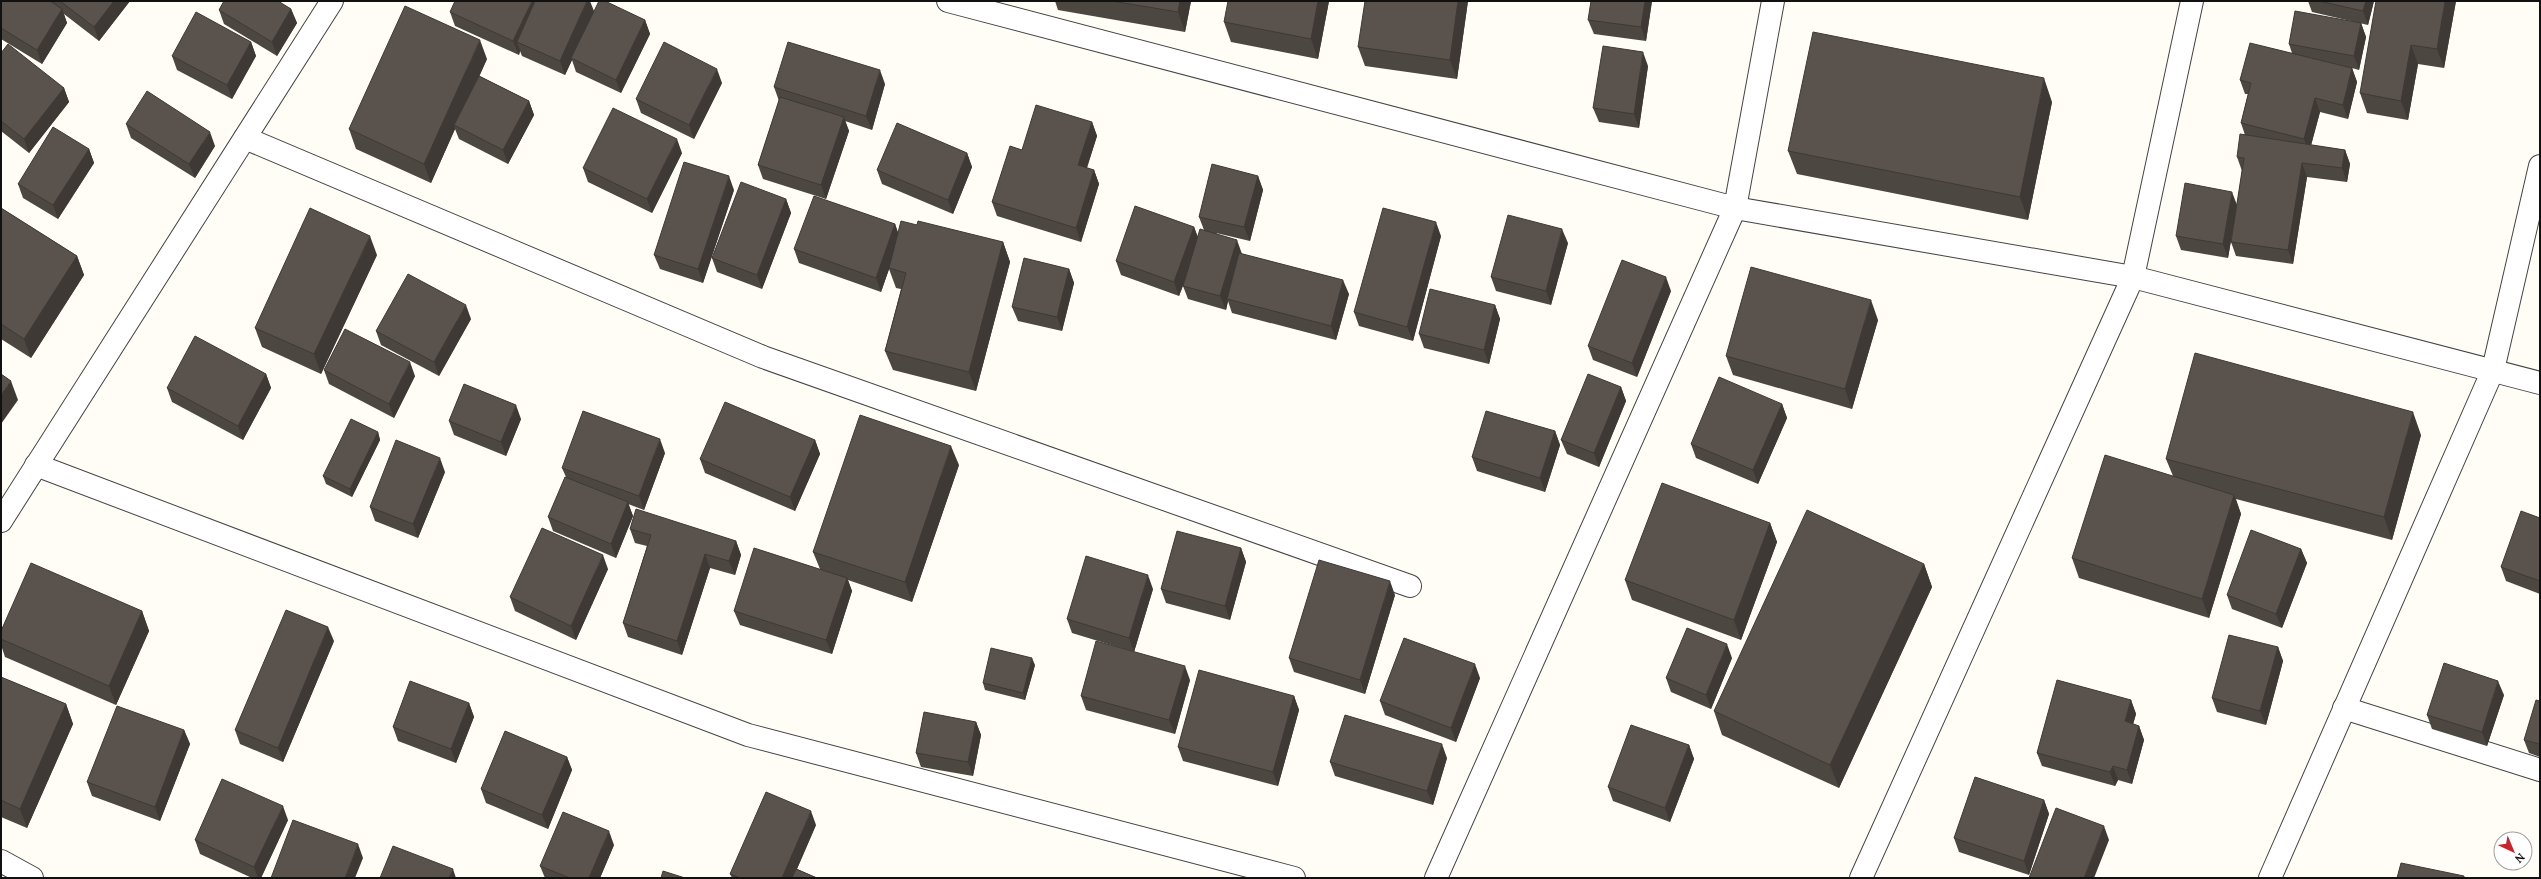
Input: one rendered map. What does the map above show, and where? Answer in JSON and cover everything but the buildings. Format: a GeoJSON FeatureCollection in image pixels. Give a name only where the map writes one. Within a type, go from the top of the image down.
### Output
{"type":"FeatureCollection","features":[{"type":"Feature","properties":{"kind":"street"},"geometry":{"type":"LineString","coordinates":[[1,521],[332,1]]}},
{"type":"Feature","properties":{"kind":"street"},"geometry":{"type":"LineString","coordinates":[[948,1],[1002,8],[1735,208],[2132,277],[2540,383]]}},
{"type":"Feature","properties":{"kind":"street"},"geometry":{"type":"LineString","coordinates":[[1436,878],[1735,208],[1773,1]]}},
{"type":"Feature","properties":{"kind":"street"},"geometry":{"type":"LineString","coordinates":[[1861,878],[2132,277],[2192,1]]}},
{"type":"Feature","properties":{"kind":"street"},"geometry":{"type":"LineString","coordinates":[[245,138],[763,357],[1410,586]]}},
{"type":"Feature","properties":{"kind":"street"},"geometry":{"type":"LineString","coordinates":[[2270,878],[2493,370],[2540,166]]}},
{"type":"Feature","properties":{"kind":"street"},"geometry":{"type":"LineString","coordinates":[[36,465],[748,735],[1294,878]]}},
{"type":"Feature","properties":{"kind":"street"},"geometry":{"type":"LineString","coordinates":[[2344,708],[2540,770]]}},
{"type":"Feature","properties":{"kind":"street"},"geometry":{"type":"LineString","coordinates":[[1,861],[32,878]]}}]}
